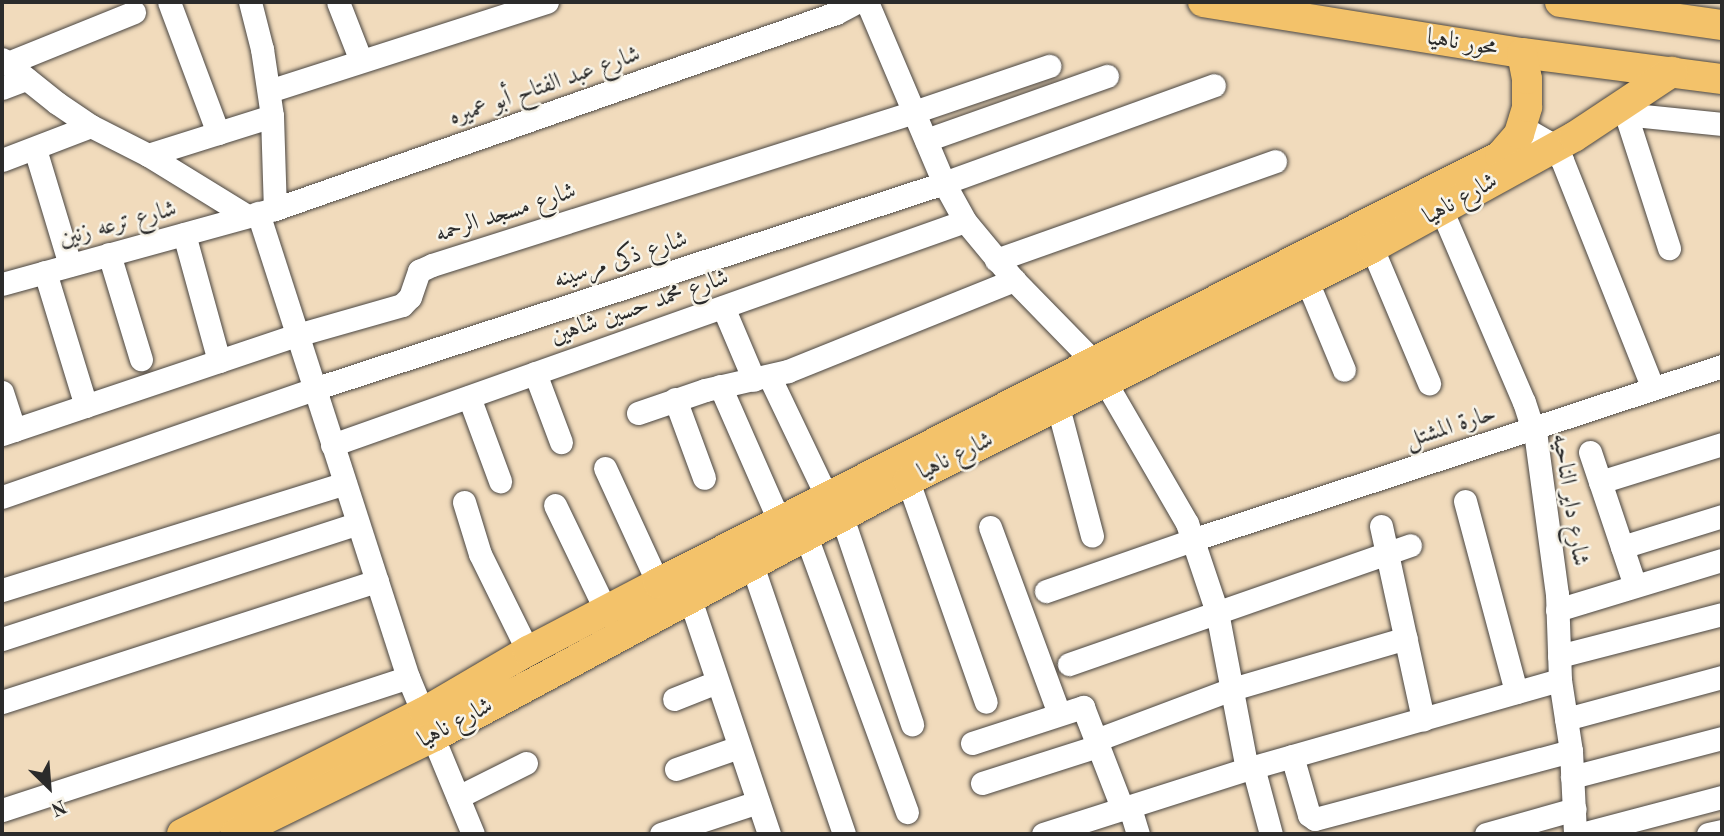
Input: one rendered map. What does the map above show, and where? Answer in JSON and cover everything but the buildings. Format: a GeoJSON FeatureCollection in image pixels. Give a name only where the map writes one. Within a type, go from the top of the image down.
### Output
{"type":"FeatureCollection","features":[{"type":"Feature","properties":{"kind":"main road","name":"محور ناهيا"},"geometry":{"type":"LineString","coordinates":[[1203,2],[1521,53],[1722,79]]}},
{"type":"Feature","properties":{"kind":"main road"},"geometry":{"type":"LineString","coordinates":[[1560,2],[1629,7],[1722,25]]}},
{"type":"Feature","properties":{"kind":"main road","name":"شارع ناهيا"},"geometry":{"type":"LineString","coordinates":[[834,507],[908,481],[1058,407],[1100,372],[1307,281],[1372,248],[1500,156],[1514,143],[1522,127],[1528,93],[1521,53]]}},
{"type":"Feature","properties":{"kind":"main road","name":"شارع ناهيا"},"geometry":{"type":"LineString","coordinates":[[235,834],[429,724],[528,651],[658,583],[793,530],[1437,201],[1555,148],[1619,114],[1672,72]]}},
{"type":"Feature","properties":{"kind":"main road","name":"شارع ناهيا"},"geometry":{"type":"LineString","coordinates":[[182,834],[429,724],[690,599],[752,565],[793,530]]}},
{"type":"Feature","properties":{"kind":"street"},"geometry":{"type":"LineString","coordinates":[[169,2],[218,133]]}},
{"type":"Feature","properties":{"kind":"street"},"geometry":{"type":"LineString","coordinates":[[250,2],[262,49],[272,116],[260,213],[408,677],[473,834]]}},
{"type":"Feature","properties":{"kind":"street"},"geometry":{"type":"LineString","coordinates":[[338,2],[361,61]]}},
{"type":"Feature","properties":{"kind":"street"},"geometry":{"type":"LineString","coordinates":[[269,91],[547,2]]}},
{"type":"Feature","properties":{"kind":"street","name":"شارع عبد الفتاح أبو عميره"},"geometry":{"type":"LineString","coordinates":[[260,213],[836,13],[857,2]]}},
{"type":"Feature","properties":{"kind":"street"},"geometry":{"type":"LineString","coordinates":[[867,2],[944,183],[965,221],[996,260],[1100,372],[1195,539],[1217,612],[1250,768],[1271,834]]}},
{"type":"Feature","properties":{"kind":"street"},"geometry":{"type":"LineString","coordinates":[[134,12],[5,61],[91,126],[260,213]]}},
{"type":"Feature","properties":{"kind":"street","name":"شارع مسجد الرحمه"},"geometry":{"type":"LineString","coordinates":[[2,392],[8,432],[297,335],[402,304],[410,297],[419,271],[432,265],[914,112],[1049,66]]}},
{"type":"Feature","properties":{"kind":"street"},"geometry":{"type":"LineString","coordinates":[[926,140],[1107,76]]}},
{"type":"Feature","properties":{"kind":"street"},"geometry":{"type":"LineString","coordinates":[[2,88],[26,79]]}},
{"type":"Feature","properties":{"kind":"street","name":"شارع ذكى مرسينه"},"geometry":{"type":"LineString","coordinates":[[2,497],[314,389],[944,183],[1213,85]]}},
{"type":"Feature","properties":{"kind":"street"},"geometry":{"type":"LineString","coordinates":[[1669,248],[1619,114],[1722,124]]}},
{"type":"Feature","properties":{"kind":"street"},"geometry":{"type":"LineString","coordinates":[[148,155],[272,116]]}},
{"type":"Feature","properties":{"kind":"street"},"geometry":{"type":"LineString","coordinates":[[2,160],[91,126]]}},
{"type":"Feature","properties":{"kind":"street"},"geometry":{"type":"LineString","coordinates":[[1522,127],[1555,148],[1653,389]]}},
{"type":"Feature","properties":{"kind":"street"},"geometry":{"type":"LineString","coordinates":[[36,149],[70,265]]}},
{"type":"Feature","properties":{"kind":"street"},"geometry":{"type":"LineString","coordinates":[[996,260],[1275,161]]}},
{"type":"Feature","properties":{"kind":"street","name":"شارع داير الناحيه"},"geometry":{"type":"LineString","coordinates":[[1437,201],[1533,429],[1557,594],[1560,680],[1571,751],[1575,834]]}},
{"type":"Feature","properties":{"kind":"street","name":"شارع ترعه زنين"},"geometry":{"type":"LineString","coordinates":[[2,284],[260,213]]}},
{"type":"Feature","properties":{"kind":"street","name":"شارع محمد حسين شاهين"},"geometry":{"type":"LineString","coordinates":[[332,445],[965,221]]}},
{"type":"Feature","properties":{"kind":"street"},"geometry":{"type":"LineString","coordinates":[[184,234],[219,362]]}},
{"type":"Feature","properties":{"kind":"street"},"geometry":{"type":"LineString","coordinates":[[1372,248],[1429,383]]}},
{"type":"Feature","properties":{"kind":"street"},"geometry":{"type":"LineString","coordinates":[[109,254],[141,359]]}},
{"type":"Feature","properties":{"kind":"street"},"geometry":{"type":"LineString","coordinates":[[45,272],[86,406]]}},
{"type":"Feature","properties":{"kind":"street"},"geometry":{"type":"LineString","coordinates":[[638,413],[720,386],[762,378],[1014,280]]}},
{"type":"Feature","properties":{"kind":"street"},"geometry":{"type":"LineString","coordinates":[[1307,281],[1344,370]]}},
{"type":"Feature","properties":{"kind":"street"},"geometry":{"type":"LineString","coordinates":[[723,307],[834,507],[912,724]]}},
{"type":"Feature","properties":{"kind":"street","name":"حارة المشتل"},"geometry":{"type":"LineString","coordinates":[[1046,591],[1195,539],[1722,366]]}},
{"type":"Feature","properties":{"kind":"street"},"geometry":{"type":"LineString","coordinates":[[536,373],[562,442]]}},
{"type":"Feature","properties":{"kind":"street"},"geometry":{"type":"LineString","coordinates":[[720,386],[793,530],[907,812]]}},
{"type":"Feature","properties":{"kind":"street"},"geometry":{"type":"LineString","coordinates":[[469,397],[500,481]]}},
{"type":"Feature","properties":{"kind":"street"},"geometry":{"type":"LineString","coordinates":[[676,399],[704,478]]}},
{"type":"Feature","properties":{"kind":"street"},"geometry":{"type":"LineString","coordinates":[[1058,407],[1092,536]]}},
{"type":"Feature","properties":{"kind":"street"},"geometry":{"type":"LineString","coordinates":[[1600,482],[1722,444]]}},
{"type":"Feature","properties":{"kind":"street"},"geometry":{"type":"LineString","coordinates":[[1590,452],[1635,586]]}},
{"type":"Feature","properties":{"kind":"street"},"geometry":{"type":"LineString","coordinates":[[605,468],[658,583]]}},
{"type":"Feature","properties":{"kind":"street"},"geometry":{"type":"LineString","coordinates":[[908,481],[986,702]]}},
{"type":"Feature","properties":{"kind":"street"},"geometry":{"type":"LineString","coordinates":[[2,590],[345,483]]}},
{"type":"Feature","properties":{"kind":"street"},"geometry":{"type":"LineString","coordinates":[[1465,501],[1516,692]]}},
{"type":"Feature","properties":{"kind":"street"},"geometry":{"type":"LineString","coordinates":[[464,502],[480,554],[528,651]]}},
{"type":"Feature","properties":{"kind":"street"},"geometry":{"type":"LineString","coordinates":[[555,505],[606,611]]}},
{"type":"Feature","properties":{"kind":"street"},"geometry":{"type":"LineString","coordinates":[[1622,547],[1722,516]]}},
{"type":"Feature","properties":{"kind":"street"},"geometry":{"type":"LineString","coordinates":[[2,639],[358,523]]}},
{"type":"Feature","properties":{"kind":"street"},"geometry":{"type":"LineString","coordinates":[[1381,526],[1423,719]]}},
{"type":"Feature","properties":{"kind":"street"},"geometry":{"type":"LineString","coordinates":[[990,527],[1059,714]]}},
{"type":"Feature","properties":{"kind":"street"},"geometry":{"type":"LineString","coordinates":[[1069,664],[1410,545]]}},
{"type":"Feature","properties":{"kind":"street"},"geometry":{"type":"LineString","coordinates":[[1557,610],[1722,560]]}},
{"type":"Feature","properties":{"kind":"street"},"geometry":{"type":"LineString","coordinates":[[752,565],[844,834]]}},
{"type":"Feature","properties":{"kind":"street"},"geometry":{"type":"LineString","coordinates":[[2,702],[377,581]]}},
{"type":"Feature","properties":{"kind":"street"},"geometry":{"type":"LineString","coordinates":[[690,599],[769,834]]}},
{"type":"Feature","properties":{"kind":"street"},"geometry":{"type":"LineString","coordinates":[[1559,656],[1722,614]]}},
{"type":"Feature","properties":{"kind":"street"},"geometry":{"type":"LineString","coordinates":[[982,783],[1097,743],[1232,689],[1406,638]]}},
{"type":"Feature","properties":{"kind":"street"},"geometry":{"type":"LineString","coordinates":[[2,810],[408,677]]}},
{"type":"Feature","properties":{"kind":"street"},"geometry":{"type":"LineString","coordinates":[[1566,719],[1722,677]]}},
{"type":"Feature","properties":{"kind":"street"},"geometry":{"type":"LineString","coordinates":[[1043,834],[1250,768],[1560,680]]}},
{"type":"Feature","properties":{"kind":"street"},"geometry":{"type":"LineString","coordinates":[[674,699],[717,682]]}},
{"type":"Feature","properties":{"kind":"street"},"geometry":{"type":"LineString","coordinates":[[972,743],[1084,708],[1138,834]]}},
{"type":"Feature","properties":{"kind":"street"},"geometry":{"type":"LineString","coordinates":[[1572,777],[1722,738]]}},
{"type":"Feature","properties":{"kind":"street"},"geometry":{"type":"LineString","coordinates":[[676,769],[739,747]]}},
{"type":"Feature","properties":{"kind":"street"},"geometry":{"type":"LineString","coordinates":[[1292,756],[1309,815],[1315,819],[1571,751]]}},
{"type":"Feature","properties":{"kind":"street"},"geometry":{"type":"LineString","coordinates":[[458,797],[526,763]]}},
{"type":"Feature","properties":{"kind":"street"},"geometry":{"type":"LineString","coordinates":[[1581,834],[1722,797]]}},
{"type":"Feature","properties":{"kind":"street"},"geometry":{"type":"LineString","coordinates":[[661,834],[758,802]]}},
{"type":"Feature","properties":{"kind":"street"},"geometry":{"type":"LineString","coordinates":[[1486,834],[1575,809]]}},
{"type":"Feature","properties":{"kind":"street"},"geometry":{"type":"LineString","coordinates":[[1708,834],[1722,831]]}}]}
